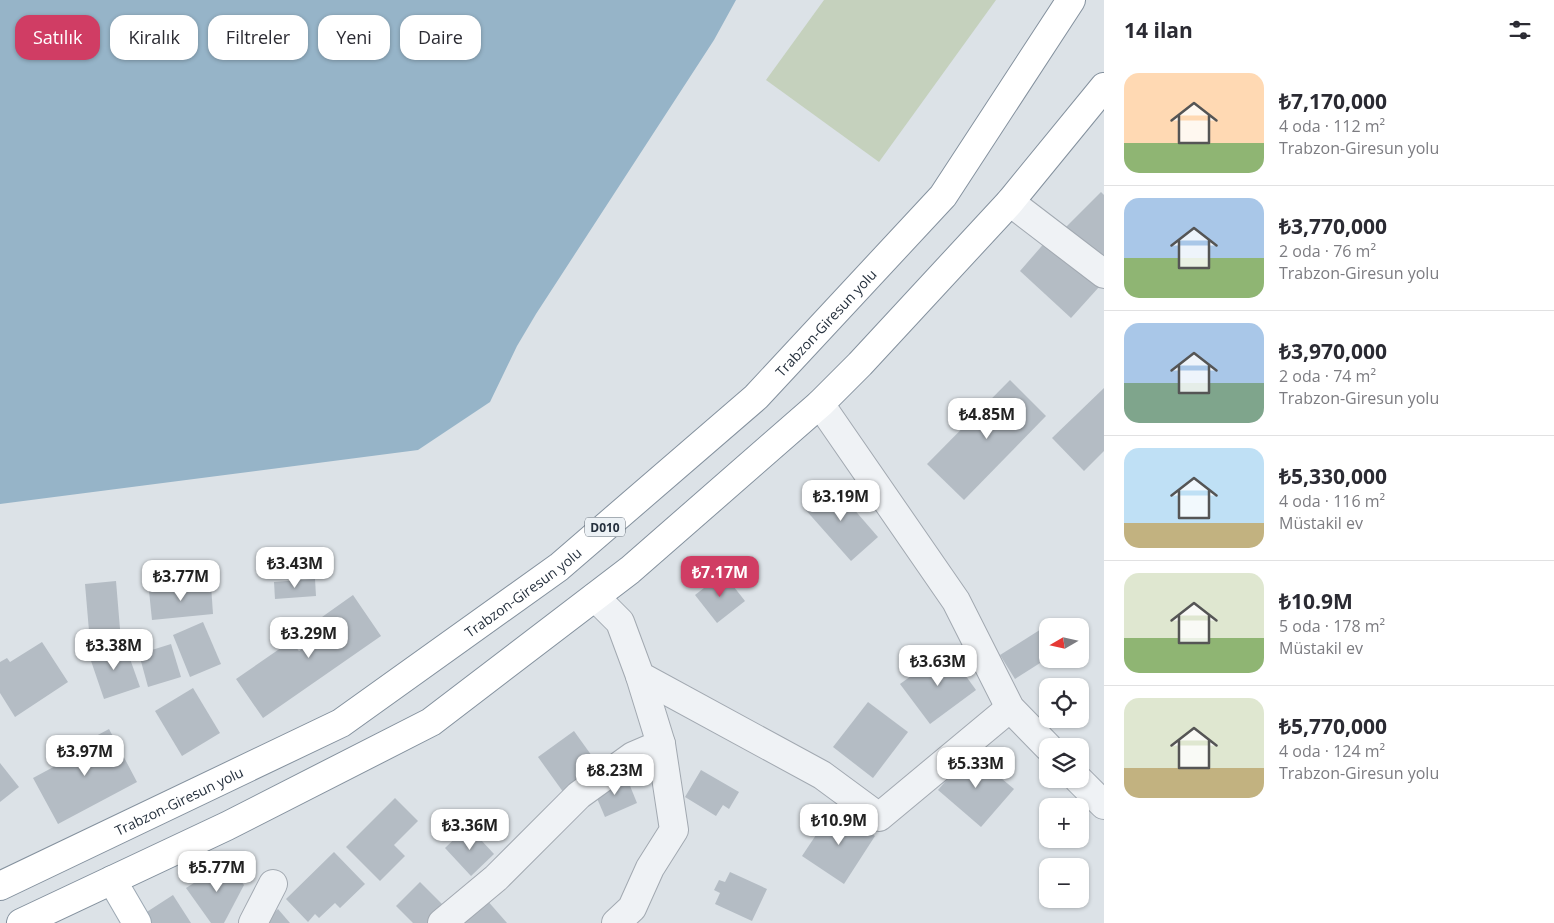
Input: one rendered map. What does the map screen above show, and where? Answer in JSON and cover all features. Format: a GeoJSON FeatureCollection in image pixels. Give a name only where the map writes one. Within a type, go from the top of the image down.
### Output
{"type":"FeatureCollection","features":[{"type":"Feature","properties":{"kind":"main road","name":"Trabzon-Giresun yolu"},"geometry":{"type":"LineString","coordinates":[[0,886],[341,723],[559,567],[756,397],[943,196],[1071,0]]}},
{"type":"Feature","properties":{"kind":"main road"},"geometry":{"type":"LineString","coordinates":[[21,923],[227,826],[431,722],[630,570],[820,404],[860,364],[1010,202],[1104,86]]}},
{"type":"Feature","properties":{"kind":"main road"},"geometry":{"type":"LineString","coordinates":[[112,880],[137,923]]}},
{"type":"Feature","properties":{"kind":"street"},"geometry":{"type":"LineString","coordinates":[[1010,202],[1104,274]]}},
{"type":"Feature","properties":{"kind":"street"},"geometry":{"type":"LineString","coordinates":[[820,404],[956,601],[1010,708],[1039,738]]}},
{"type":"Feature","properties":{"kind":"street"},"geometry":{"type":"LineString","coordinates":[[595,597],[620,622],[640,676],[661,744],[674,830],[650,868],[632,908],[616,923]]}},
{"type":"Feature","properties":{"kind":"street"},"geometry":{"type":"LineString","coordinates":[[640,676],[822,775],[879,817],[1010,708]]}},
{"type":"Feature","properties":{"kind":"street"},"geometry":{"type":"LineString","coordinates":[[442,923],[496,878],[579,795],[634,756],[661,744]]}},
{"type":"Feature","properties":{"kind":"street"},"geometry":{"type":"LineString","coordinates":[[1087,788],[1104,805]]}},
{"type":"Feature","properties":{"kind":"street"},"geometry":{"type":"LineString","coordinates":[[253,923],[273,884]]}},
{"type":"Feature","properties":{"kind":"green space"},"geometry":{"type":"Polygon","coordinates":[[[824,0],[996,0],[879,162],[766,80],[824,0]]]}},
{"type":"Feature","properties":{"kind":"water"},"geometry":{"type":"Polygon","coordinates":[[[0,0],[736,0],[714,40],[536,314],[517,346],[490,402],[418,450],[0,504],[0,0]]]}},
{"type":"Feature","properties":{"kind":"building"},"geometry":{"type":"Polygon","coordinates":[[[1101,192],[1104,195],[1104,264],[1066,227],[1101,192]]]}},
{"type":"Feature","properties":{"kind":"building"},"geometry":{"type":"Polygon","coordinates":[[[1047,240],[1099,287],[1071,318],[1020,271],[1047,240]]]}},
{"type":"Feature","properties":{"kind":"building"},"geometry":{"type":"Polygon","coordinates":[[[1010,380],[1046,416],[964,500],[927,464],[1010,380]]]}},
{"type":"Feature","properties":{"kind":"building"},"geometry":{"type":"Polygon","coordinates":[[[1104,388],[1104,451],[1084,471],[1052,438],[1104,388]]]}},
{"type":"Feature","properties":{"kind":"building"},"geometry":{"type":"Polygon","coordinates":[[[832,484],[878,537],[851,561],[804,508],[832,484]]]}},
{"type":"Feature","properties":{"kind":"building"},"geometry":{"type":"Polygon","coordinates":[[[723,573],[745,601],[717,623],[695,595],[723,573]]]}},
{"type":"Feature","properties":{"kind":"building"},"geometry":{"type":"Polygon","coordinates":[[[315,579],[316,596],[275,599],[274,582],[315,579]]]}},
{"type":"Feature","properties":{"kind":"building"},"geometry":{"type":"Polygon","coordinates":[[[116,581],[120,629],[89,631],[85,584],[116,581]]]}},
{"type":"Feature","properties":{"kind":"building"},"geometry":{"type":"Polygon","coordinates":[[[211,585],[213,614],[152,620],[149,591],[211,585]]]}},
{"type":"Feature","properties":{"kind":"building"},"geometry":{"type":"Polygon","coordinates":[[[353,595],[381,636],[263,718],[236,679],[291,641],[299,651],[330,630],[322,617],[353,595]]]}},
{"type":"Feature","properties":{"kind":"building"},"geometry":{"type":"Polygon","coordinates":[[[203,622],[221,664],[190,677],[173,635],[203,622]]]}},
{"type":"Feature","properties":{"kind":"building"},"geometry":{"type":"Polygon","coordinates":[[[1039,630],[1039,664],[1015,679],[1000,655],[1039,630]]]}},
{"type":"Feature","properties":{"kind":"building"},"geometry":{"type":"Polygon","coordinates":[[[42,642],[68,682],[15,717],[0,693],[0,662],[7,658],[10,662],[42,642]]]}},
{"type":"Feature","properties":{"kind":"building"},"geometry":{"type":"Polygon","coordinates":[[[124,642],[140,687],[104,699],[89,655],[124,642]]]}},
{"type":"Feature","properties":{"kind":"building"},"geometry":{"type":"Polygon","coordinates":[[[171,644],[181,677],[148,687],[139,654],[171,644]]]}},
{"type":"Feature","properties":{"kind":"building"},"geometry":{"type":"Polygon","coordinates":[[[947,650],[976,690],[930,724],[900,684],[947,650]]]}},
{"type":"Feature","properties":{"kind":"building"},"geometry":{"type":"Polygon","coordinates":[[[193,688],[220,733],[182,756],[155,711],[193,688]]]}},
{"type":"Feature","properties":{"kind":"building"},"geometry":{"type":"Polygon","coordinates":[[[868,702],[908,732],[873,778],[833,747],[868,702]]]}},
{"type":"Feature","properties":{"kind":"building"},"geometry":{"type":"Polygon","coordinates":[[[109,729],[137,782],[58,824],[33,778],[72,757],[68,751],[109,729]]]}},
{"type":"Feature","properties":{"kind":"building"},"geometry":{"type":"Polygon","coordinates":[[[574,731],[602,770],[566,796],[538,757],[574,731]]]}},
{"type":"Feature","properties":{"kind":"building"},"geometry":{"type":"Polygon","coordinates":[[[970,752],[1014,789],[981,827],[938,790],[970,752]]]}},
{"type":"Feature","properties":{"kind":"building"},"geometry":{"type":"Polygon","coordinates":[[[0,763],[19,787],[0,802],[0,763]]]}},
{"type":"Feature","properties":{"kind":"building"},"geometry":{"type":"Polygon","coordinates":[[[701,770],[739,792],[729,809],[723,805],[716,816],[685,797],[701,770]]]}},
{"type":"Feature","properties":{"kind":"building"},"geometry":{"type":"Polygon","coordinates":[[[626,776],[637,803],[605,817],[593,789],[626,776]]]}},
{"type":"Feature","properties":{"kind":"building"},"geometry":{"type":"Polygon","coordinates":[[[395,798],[418,821],[394,845],[405,856],[380,881],[346,847],[395,798]]]}},
{"type":"Feature","properties":{"kind":"building"},"geometry":{"type":"Polygon","coordinates":[[[834,808],[875,836],[844,884],[802,856],[834,808]]]}},
{"type":"Feature","properties":{"kind":"building"},"geometry":{"type":"Polygon","coordinates":[[[468,826],[494,854],[471,876],[445,848],[468,826]]]}},
{"type":"Feature","properties":{"kind":"building"},"geometry":{"type":"Polygon","coordinates":[[[334,852],[365,884],[340,908],[335,903],[319,918],[315,914],[308,922],[286,899],[334,852]]]}},
{"type":"Feature","properties":{"kind":"building"},"geometry":{"type":"Polygon","coordinates":[[[227,862],[244,885],[224,923],[211,923],[186,888],[227,862]]]}},
{"type":"Feature","properties":{"kind":"building"},"geometry":{"type":"Polygon","coordinates":[[[730,872],[767,889],[752,921],[715,904],[720,893],[714,890],[719,880],[725,882],[730,872]]]}},
{"type":"Feature","properties":{"kind":"building"},"geometry":{"type":"Polygon","coordinates":[[[420,882],[444,906],[427,923],[413,923],[396,906],[420,882]]]}},
{"type":"Feature","properties":{"kind":"building"},"geometry":{"type":"Polygon","coordinates":[[[173,895],[191,923],[143,923],[139,917],[173,895]]]}},
{"type":"Feature","properties":{"kind":"building"},"geometry":{"type":"Polygon","coordinates":[[[486,899],[507,923],[465,923],[462,920],[486,899]]]}},
{"type":"Feature","properties":{"kind":"building"},"geometry":{"type":"Polygon","coordinates":[[[278,909],[290,923],[263,923],[278,909]]]}}]}
